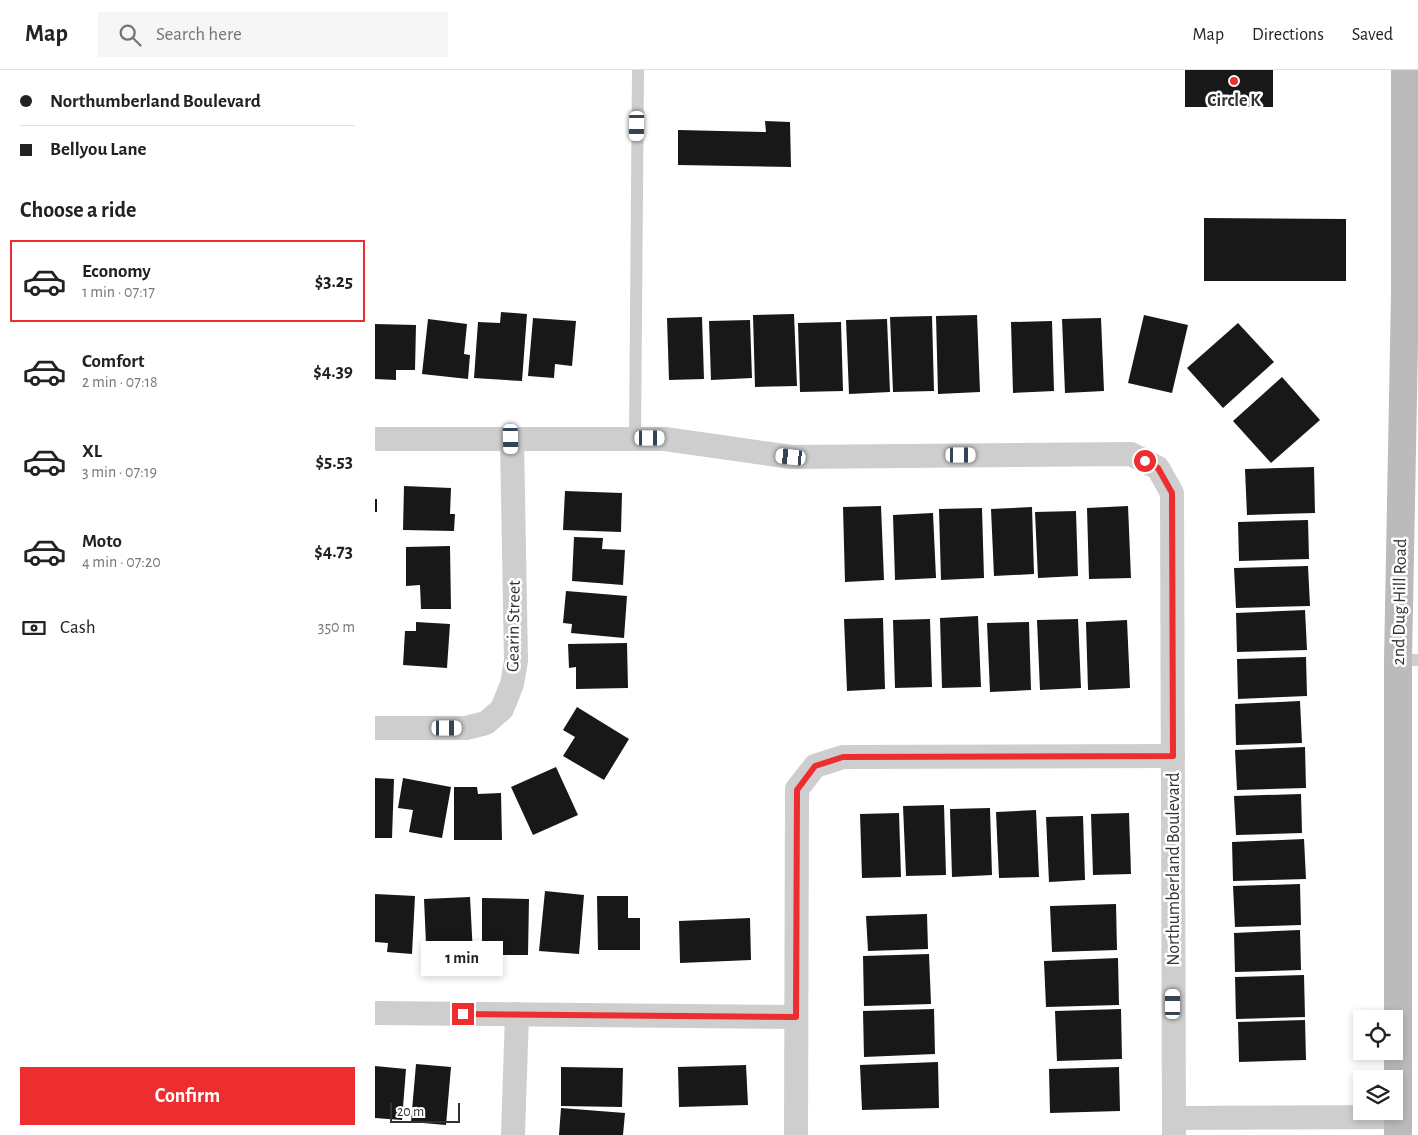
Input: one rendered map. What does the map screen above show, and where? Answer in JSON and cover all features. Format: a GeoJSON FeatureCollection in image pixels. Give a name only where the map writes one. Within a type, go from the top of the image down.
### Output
{"type":"FeatureCollection","features":[{"type":"Feature","properties":{"kind":"street","name":"2nd Dug Hill Road"},"geometry":{"type":"LineString","coordinates":[[1398,1126],[1408,660],[1405,70]]}},
{"type":"Feature","properties":{"kind":"street","name":"Northumberland Boulevard"},"geometry":{"type":"LineString","coordinates":[[375,439],[665,438],[791,457],[1131,454],[1158,468],[1172,493],[1174,1127],[1398,1126]]}},
{"type":"Feature","properties":{"kind":"street","name":"Gearin Street"},"geometry":{"type":"LineString","coordinates":[[375,728],[465,728],[487,723],[502,709],[511,684],[516,661],[511,439]]}},
{"type":"Feature","properties":{"kind":"street"},"geometry":{"type":"LineString","coordinates":[[796,1135],[797,790],[815,766],[843,757],[1173,756]]}},
{"type":"Feature","properties":{"kind":"street"},"geometry":{"type":"LineString","coordinates":[[375,1013],[796,1017]]}},
{"type":"Feature","properties":{"kind":"street"},"geometry":{"type":"LineString","coordinates":[[513,1135],[517,1014]]}},
{"type":"Feature","properties":{"kind":"lane"},"geometry":{"type":"LineString","coordinates":[[635,438],[638,70]]}},
{"type":"Feature","properties":{"kind":"building"},"geometry":{"type":"Polygon","coordinates":[[[1185,70],[1273,70],[1273,107],[1185,107],[1185,70]]]}},
{"type":"Feature","properties":{"kind":"building"},"geometry":{"type":"Polygon","coordinates":[[[765,121],[790,122],[791,167],[678,165],[678,130],[766,132],[765,121]]]}},
{"type":"Feature","properties":{"kind":"building"},"geometry":{"type":"Polygon","coordinates":[[[1204,218],[1346,219],[1346,281],[1204,281],[1204,218]]]}},
{"type":"Feature","properties":{"kind":"building"},"geometry":{"type":"Polygon","coordinates":[[[501,312],[527,314],[522,381],[474,378],[478,322],[500,323],[501,312]]]}},
{"type":"Feature","properties":{"kind":"building"},"geometry":{"type":"Polygon","coordinates":[[[794,314],[797,386],[755,387],[753,315],[794,314]]]}},
{"type":"Feature","properties":{"kind":"building"},"geometry":{"type":"Polygon","coordinates":[[[977,315],[980,392],[938,394],[936,316],[977,315]]]}},
{"type":"Feature","properties":{"kind":"building"},"geometry":{"type":"Polygon","coordinates":[[[1144,315],[1188,325],[1172,393],[1128,383],[1144,315]]]}},
{"type":"Feature","properties":{"kind":"building"},"geometry":{"type":"Polygon","coordinates":[[[932,316],[934,391],[893,392],[890,317],[932,316]]]}},
{"type":"Feature","properties":{"kind":"building"},"geometry":{"type":"Polygon","coordinates":[[[702,317],[704,379],[669,380],[667,318],[702,317]]]}},
{"type":"Feature","properties":{"kind":"building"},"geometry":{"type":"Polygon","coordinates":[[[533,318],[576,321],[572,366],[555,364],[554,378],[528,376],[533,318]]]}},
{"type":"Feature","properties":{"kind":"building"},"geometry":{"type":"Polygon","coordinates":[[[1101,318],[1104,391],[1065,393],[1062,319],[1101,318]]]}},
{"type":"Feature","properties":{"kind":"building"},"geometry":{"type":"Polygon","coordinates":[[[428,319],[467,324],[464,354],[470,355],[468,379],[422,374],[428,319]]]}},
{"type":"Feature","properties":{"kind":"building"},"geometry":{"type":"Polygon","coordinates":[[[887,319],[890,392],[849,394],[846,320],[887,319]]]}},
{"type":"Feature","properties":{"kind":"building"},"geometry":{"type":"Polygon","coordinates":[[[750,320],[752,378],[711,380],[709,321],[750,320]]]}},
{"type":"Feature","properties":{"kind":"building"},"geometry":{"type":"Polygon","coordinates":[[[1052,321],[1054,391],[1013,393],[1011,322],[1052,321]]]}},
{"type":"Feature","properties":{"kind":"building"},"geometry":{"type":"Polygon","coordinates":[[[841,322],[843,391],[800,392],[798,323],[841,322]]]}},
{"type":"Feature","properties":{"kind":"building"},"geometry":{"type":"Polygon","coordinates":[[[1238,323],[1274,362],[1223,408],[1187,368],[1238,323]]]}},
{"type":"Feature","properties":{"kind":"building"},"geometry":{"type":"Polygon","coordinates":[[[375,324],[416,325],[415,370],[396,370],[396,380],[375,379],[375,324]]]}},
{"type":"Feature","properties":{"kind":"building"},"geometry":{"type":"Polygon","coordinates":[[[1282,377],[1320,420],[1271,463],[1233,421],[1282,377]]]}},
{"type":"Feature","properties":{"kind":"building"},"geometry":{"type":"Polygon","coordinates":[[[1314,467],[1315,513],[1247,515],[1245,469],[1314,467]]]}},
{"type":"Feature","properties":{"kind":"building"},"geometry":{"type":"Polygon","coordinates":[[[404,486],[451,488],[450,514],[455,514],[454,531],[403,530],[404,486]]]}},
{"type":"Feature","properties":{"kind":"building"},"geometry":{"type":"Polygon","coordinates":[[[565,491],[622,493],[621,532],[563,530],[565,491]]]}},
{"type":"Feature","properties":{"kind":"building"},"geometry":{"type":"Polygon","coordinates":[[[375,499],[377,499],[377,512],[375,512],[375,499]]]}},
{"type":"Feature","properties":{"kind":"building"},"geometry":{"type":"Polygon","coordinates":[[[881,506],[884,580],[845,582],[843,507],[881,506]]]}},
{"type":"Feature","properties":{"kind":"building"},"geometry":{"type":"Polygon","coordinates":[[[1128,506],[1131,578],[1089,579],[1087,508],[1128,506]]]}},
{"type":"Feature","properties":{"kind":"building"},"geometry":{"type":"Polygon","coordinates":[[[1032,507],[1034,574],[994,576],[991,509],[1032,507]]]}},
{"type":"Feature","properties":{"kind":"building"},"geometry":{"type":"Polygon","coordinates":[[[982,508],[984,578],[941,580],[939,509],[982,508]]]}},
{"type":"Feature","properties":{"kind":"building"},"geometry":{"type":"Polygon","coordinates":[[[1076,511],[1078,576],[1038,578],[1035,512],[1076,511]]]}},
{"type":"Feature","properties":{"kind":"building"},"geometry":{"type":"Polygon","coordinates":[[[933,513],[936,578],[895,580],[893,515],[933,513]]]}},
{"type":"Feature","properties":{"kind":"building"},"geometry":{"type":"Polygon","coordinates":[[[1308,520],[1309,559],[1239,561],[1238,522],[1308,520]]]}},
{"type":"Feature","properties":{"kind":"building"},"geometry":{"type":"Polygon","coordinates":[[[574,537],[603,538],[602,549],[625,550],[623,585],[572,581],[574,537]]]}},
{"type":"Feature","properties":{"kind":"building"},"geometry":{"type":"Polygon","coordinates":[[[450,546],[451,609],[421,609],[420,585],[406,586],[406,547],[450,546]]]}},
{"type":"Feature","properties":{"kind":"building"},"geometry":{"type":"Polygon","coordinates":[[[1308,566],[1310,606],[1236,608],[1234,568],[1308,566]]]}},
{"type":"Feature","properties":{"kind":"building"},"geometry":{"type":"Polygon","coordinates":[[[566,591],[627,596],[624,638],[571,633],[572,624],[563,623],[566,591]]]}},
{"type":"Feature","properties":{"kind":"building"},"geometry":{"type":"Polygon","coordinates":[[[1305,610],[1307,650],[1237,652],[1236,613],[1305,610]]]}},
{"type":"Feature","properties":{"kind":"building"},"geometry":{"type":"Polygon","coordinates":[[[978,616],[981,687],[942,688],[940,618],[978,616]]]}},
{"type":"Feature","properties":{"kind":"building"},"geometry":{"type":"Polygon","coordinates":[[[883,618],[885,689],[847,691],[844,619],[883,618]]]}},
{"type":"Feature","properties":{"kind":"building"},"geometry":{"type":"Polygon","coordinates":[[[930,619],[932,687],[895,688],[893,620],[930,619]]]}},
{"type":"Feature","properties":{"kind":"building"},"geometry":{"type":"Polygon","coordinates":[[[1078,619],[1081,688],[1040,690],[1037,620],[1078,619]]]}},
{"type":"Feature","properties":{"kind":"building"},"geometry":{"type":"Polygon","coordinates":[[[1127,620],[1130,688],[1088,690],[1086,622],[1127,620]]]}},
{"type":"Feature","properties":{"kind":"building"},"geometry":{"type":"Polygon","coordinates":[[[416,622],[450,624],[447,668],[403,665],[405,631],[416,631],[416,622]]]}},
{"type":"Feature","properties":{"kind":"building"},"geometry":{"type":"Polygon","coordinates":[[[1029,622],[1031,690],[990,692],[987,623],[1029,622]]]}},
{"type":"Feature","properties":{"kind":"building"},"geometry":{"type":"Polygon","coordinates":[[[627,643],[628,688],[576,689],[576,667],[569,668],[568,644],[627,643]]]}},
{"type":"Feature","properties":{"kind":"building"},"geometry":{"type":"Polygon","coordinates":[[[1306,657],[1307,696],[1238,699],[1237,659],[1306,657]]]}},
{"type":"Feature","properties":{"kind":"building"},"geometry":{"type":"Polygon","coordinates":[[[1300,701],[1302,743],[1236,745],[1235,704],[1300,701]]]}},
{"type":"Feature","properties":{"kind":"building"},"geometry":{"type":"Polygon","coordinates":[[[577,707],[629,739],[604,780],[563,756],[575,737],[563,730],[577,707]]]}},
{"type":"Feature","properties":{"kind":"building"},"geometry":{"type":"Polygon","coordinates":[[[1305,747],[1306,788],[1237,790],[1235,750],[1305,747]]]}},
{"type":"Feature","properties":{"kind":"building"},"geometry":{"type":"Polygon","coordinates":[[[556,767],[578,815],[533,835],[511,787],[556,767]]]}},
{"type":"Feature","properties":{"kind":"building"},"geometry":{"type":"Polygon","coordinates":[[[375,778],[394,779],[392,838],[375,838],[375,778]]]}},
{"type":"Feature","properties":{"kind":"building"},"geometry":{"type":"Polygon","coordinates":[[[403,778],[451,787],[442,838],[409,832],[413,810],[398,808],[403,778]]]}},
{"type":"Feature","properties":{"kind":"building"},"geometry":{"type":"Polygon","coordinates":[[[454,787],[477,787],[478,794],[501,793],[502,840],[454,840],[454,787]]]}},
{"type":"Feature","properties":{"kind":"building"},"geometry":{"type":"Polygon","coordinates":[[[1301,794],[1302,833],[1236,835],[1234,796],[1301,794]]]}},
{"type":"Feature","properties":{"kind":"building"},"geometry":{"type":"Polygon","coordinates":[[[944,805],[946,875],[906,876],[903,806],[944,805]]]}},
{"type":"Feature","properties":{"kind":"building"},"geometry":{"type":"Polygon","coordinates":[[[990,808],[992,875],[952,877],[950,809],[990,808]]]}},
{"type":"Feature","properties":{"kind":"building"},"geometry":{"type":"Polygon","coordinates":[[[1036,810],[1039,877],[999,878],[996,812],[1036,810]]]}},
{"type":"Feature","properties":{"kind":"building"},"geometry":{"type":"Polygon","coordinates":[[[899,813],[901,877],[862,878],[860,814],[899,813]]]}},
{"type":"Feature","properties":{"kind":"building"},"geometry":{"type":"Polygon","coordinates":[[[1129,813],[1131,874],[1093,875],[1091,814],[1129,813]]]}},
{"type":"Feature","properties":{"kind":"building"},"geometry":{"type":"Polygon","coordinates":[[[1083,816],[1085,880],[1049,882],[1046,817],[1083,816]]]}},
{"type":"Feature","properties":{"kind":"building"},"geometry":{"type":"Polygon","coordinates":[[[1304,839],[1306,879],[1233,881],[1232,842],[1304,839]]]}},
{"type":"Feature","properties":{"kind":"building"},"geometry":{"type":"Polygon","coordinates":[[[1300,884],[1301,925],[1235,927],[1233,886],[1300,884]]]}},
{"type":"Feature","properties":{"kind":"building"},"geometry":{"type":"Polygon","coordinates":[[[545,891],[584,895],[579,954],[539,951],[545,891]]]}},
{"type":"Feature","properties":{"kind":"building"},"geometry":{"type":"Polygon","coordinates":[[[375,894],[415,896],[412,954],[387,952],[388,943],[375,942],[375,894]]]}},
{"type":"Feature","properties":{"kind":"building"},"geometry":{"type":"Polygon","coordinates":[[[597,896],[628,896],[628,918],[640,918],[640,950],[598,950],[597,896]]]}},
{"type":"Feature","properties":{"kind":"building"},"geometry":{"type":"Polygon","coordinates":[[[470,897],[473,954],[448,954],[447,943],[426,944],[424,899],[470,897]]]}},
{"type":"Feature","properties":{"kind":"building"},"geometry":{"type":"Polygon","coordinates":[[[482,898],[529,899],[528,955],[502,955],[502,946],[482,946],[482,898]]]}},
{"type":"Feature","properties":{"kind":"building"},"geometry":{"type":"Polygon","coordinates":[[[1116,904],[1117,950],[1052,952],[1050,906],[1116,904]]]}},
{"type":"Feature","properties":{"kind":"building"},"geometry":{"type":"Polygon","coordinates":[[[927,914],[928,949],[868,951],[866,916],[927,914]]]}},
{"type":"Feature","properties":{"kind":"building"},"geometry":{"type":"Polygon","coordinates":[[[750,918],[751,960],[680,963],[679,921],[750,918]]]}},
{"type":"Feature","properties":{"kind":"building"},"geometry":{"type":"Polygon","coordinates":[[[1300,930],[1301,970],[1235,972],[1234,933],[1300,930]]]}},
{"type":"Feature","properties":{"kind":"building"},"geometry":{"type":"Polygon","coordinates":[[[929,954],[931,1004],[864,1006],[863,956],[929,954]]]}},
{"type":"Feature","properties":{"kind":"building"},"geometry":{"type":"Polygon","coordinates":[[[1118,958],[1119,1005],[1046,1007],[1044,961],[1118,958]]]}},
{"type":"Feature","properties":{"kind":"building"},"geometry":{"type":"Polygon","coordinates":[[[1304,975],[1305,1017],[1236,1019],[1235,977],[1304,975]]]}},
{"type":"Feature","properties":{"kind":"building"},"geometry":{"type":"Polygon","coordinates":[[[934,1009],[935,1054],[864,1057],[863,1011],[934,1009]]]}},
{"type":"Feature","properties":{"kind":"building"},"geometry":{"type":"Polygon","coordinates":[[[1121,1009],[1122,1059],[1057,1061],[1055,1011],[1121,1009]]]}},
{"type":"Feature","properties":{"kind":"building"},"geometry":{"type":"Polygon","coordinates":[[[1305,1020],[1306,1060],[1239,1062],[1238,1022],[1305,1020]]]}},
{"type":"Feature","properties":{"kind":"building"},"geometry":{"type":"Polygon","coordinates":[[[938,1062],[939,1108],[862,1110],[860,1065],[938,1062]]]}},
{"type":"Feature","properties":{"kind":"building"},"geometry":{"type":"Polygon","coordinates":[[[416,1064],[451,1067],[446,1125],[411,1122],[416,1064]]]}},
{"type":"Feature","properties":{"kind":"building"},"geometry":{"type":"Polygon","coordinates":[[[746,1065],[748,1105],[679,1107],[678,1067],[746,1065]]]}},
{"type":"Feature","properties":{"kind":"building"},"geometry":{"type":"Polygon","coordinates":[[[375,1066],[406,1069],[402,1120],[375,1118],[375,1066]]]}},
{"type":"Feature","properties":{"kind":"building"},"geometry":{"type":"Polygon","coordinates":[[[561,1067],[623,1068],[622,1107],[561,1106],[561,1067]]]}},
{"type":"Feature","properties":{"kind":"building"},"geometry":{"type":"Polygon","coordinates":[[[1119,1067],[1120,1111],[1050,1113],[1049,1069],[1119,1067]]]}},
{"type":"Feature","properties":{"kind":"building"},"geometry":{"type":"Polygon","coordinates":[[[561,1108],[625,1113],[623,1135],[559,1135],[561,1108]]]}},
{"type":"Feature","properties":{"kind":"place","name":"Circle K"},"geometry":{"type":"Point","coordinates":[1234,81]}},
{"type":"Feature","properties":{"kind":"route"},"geometry":{"type":"LineString","coordinates":[[463,1014],[796,1017],[797,790],[815,766],[843,757],[1173,756],[1172,493],[1158,468],[1145,461]]}}]}
